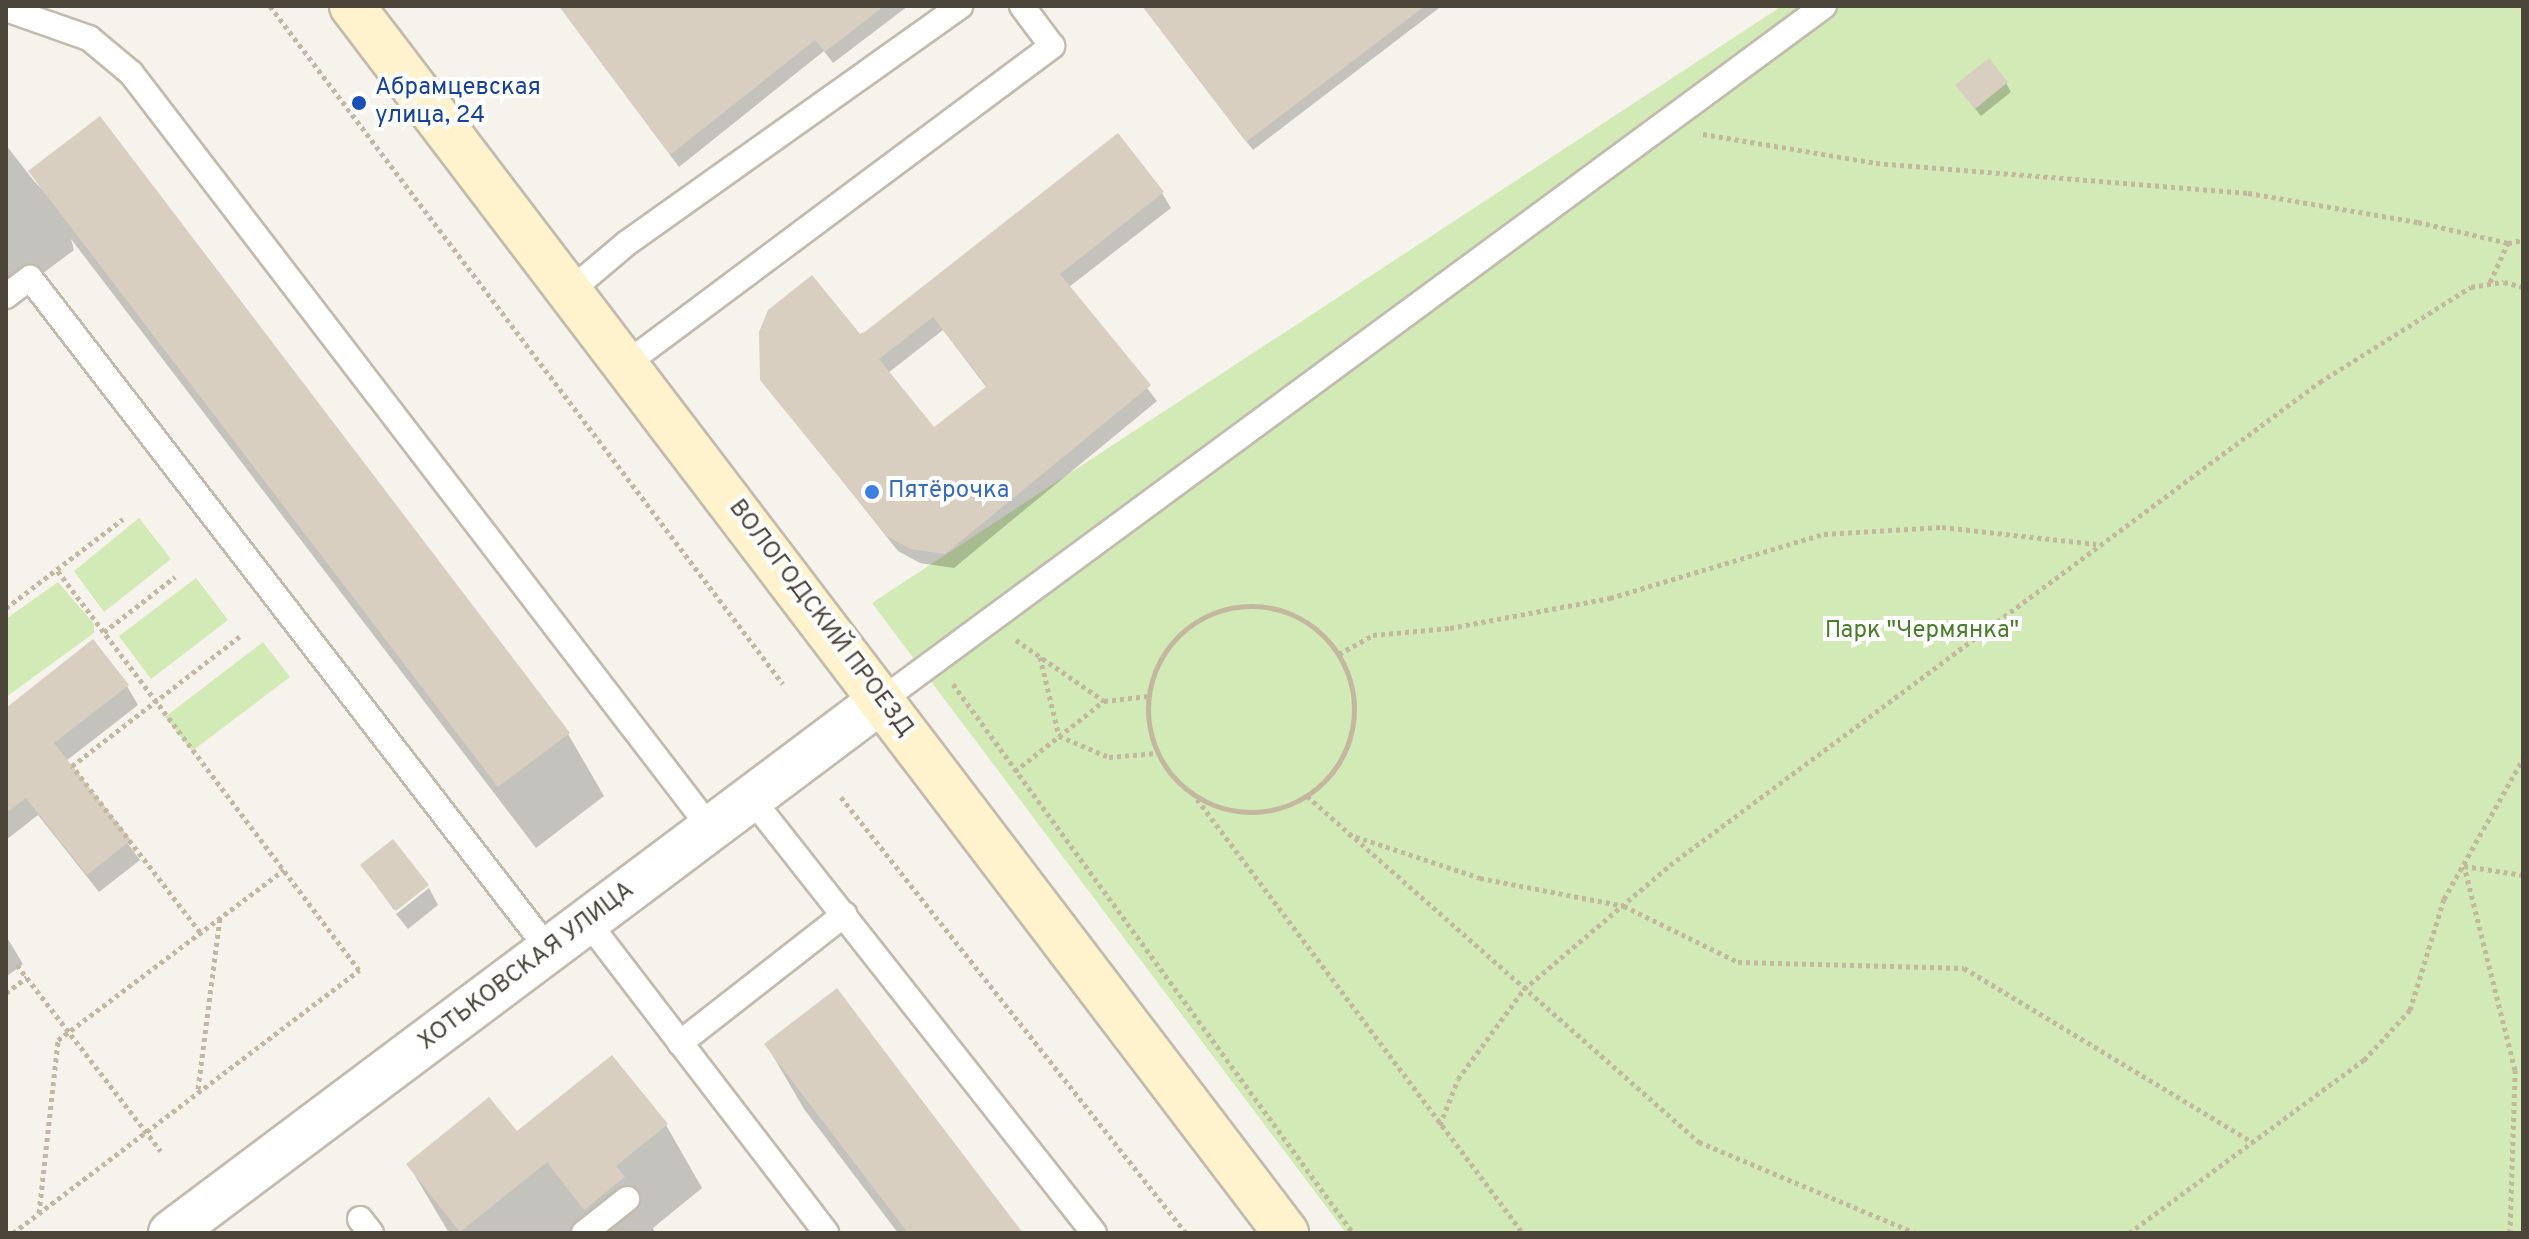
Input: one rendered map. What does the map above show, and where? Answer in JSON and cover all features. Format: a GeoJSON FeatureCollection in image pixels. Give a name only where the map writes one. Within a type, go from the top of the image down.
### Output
{"type":"FeatureCollection","features":[{"type":"Feature","properties":{"kind":"street","name":"ВОЛОГОДСКИЙ ПРОЕЗД"},"geometry":{"type":"LineString","coordinates":[[352,6],[1286,1233]]}},
{"type":"Feature","properties":{"kind":"street","name":"ХОТЬКОВСКАЯ УЛИЦА"},"geometry":{"type":"LineString","coordinates":[[179,1231],[882,700]]}},
{"type":"Feature","properties":{"kind":"lane"},"geometry":{"type":"LineString","coordinates":[[570,291],[627,243],[960,6]]}},
{"type":"Feature","properties":{"kind":"lane"},"geometry":{"type":"LineString","coordinates":[[626,364],[1052,46],[1022,6]]}},
{"type":"Feature","properties":{"kind":"lane"},"geometry":{"type":"LineString","coordinates":[[882,700],[934,658],[1662,128],[1824,6]]}},
{"type":"Feature","properties":{"kind":"lane"},"geometry":{"type":"LineString","coordinates":[[6,9],[89,38],[131,73],[711,829]]}},
{"type":"Feature","properties":{"kind":"lane"},"geometry":{"type":"LineString","coordinates":[[6,296],[30,278],[549,950]]}},
{"type":"Feature","properties":{"kind":"lane"},"geometry":{"type":"LineString","coordinates":[[751,798],[1094,1233]]}},
{"type":"Feature","properties":{"kind":"lane"},"geometry":{"type":"LineString","coordinates":[[680,1043],[845,914]]}},
{"type":"Feature","properties":{"kind":"lane"},"geometry":{"type":"LineString","coordinates":[[587,921],[826,1233]]}},
{"type":"Feature","properties":{"kind":"lane"},"geometry":{"type":"LineString","coordinates":[[584,1233],[627,1199]]}},
{"type":"Feature","properties":{"kind":"path"},"geometry":{"type":"LineString","coordinates":[[270,6],[783,684]]}},
{"type":"Feature","properties":{"kind":"path"},"geometry":{"type":"LineString","coordinates":[[1662,128],[1876,163],[2248,193],[2418,222],[2508,243],[2523,240]]}},
{"type":"Feature","properties":{"kind":"path"},"geometry":{"type":"LineString","coordinates":[[2490,282],[2508,243]]}},
{"type":"Feature","properties":{"kind":"path"},"geometry":{"type":"LineString","coordinates":[[1440,1125],[1458,1079],[1524,989],[1670,865],[2097,544],[2320,382],[2471,287],[2490,282],[2523,287]]}},
{"type":"Feature","properties":{"kind":"path"},"geometry":{"type":"LineString","coordinates":[[6,608],[123,519]]}},
{"type":"Feature","properties":{"kind":"path"},"geometry":{"type":"LineString","coordinates":[[1339,654],[1373,635],[1450,628],[1609,598],[1824,534],[1942,527],[2097,544]]}},
{"type":"Feature","properties":{"kind":"path"},"geometry":{"type":"LineString","coordinates":[[13,1233],[144,1130],[359,970],[57,570]]}},
{"type":"Feature","properties":{"kind":"path"},"geometry":{"type":"LineString","coordinates":[[104,632],[175,577]]}},
{"type":"Feature","properties":{"kind":"path"},"geometry":{"type":"LineString","coordinates":[[1195,796],[1239,812],[1263,812],[1307,796],[1325,782],[1349,743],[1354,697],[1339,654],[1323,634],[1291,614],[1254,605],[1229,607],[1194,623],[1166,649],[1148,696],[1157,753],[1195,796],[1523,1233]]}},
{"type":"Feature","properties":{"kind":"path"},"geometry":{"type":"LineString","coordinates":[[988,619],[1104,701]]}},
{"type":"Feature","properties":{"kind":"path"},"geometry":{"type":"LineString","coordinates":[[200,932],[72,766],[240,636]]}},
{"type":"Feature","properties":{"kind":"path"},"geometry":{"type":"LineString","coordinates":[[1040,657],[1059,736]]}},
{"type":"Feature","properties":{"kind":"path"},"geometry":{"type":"LineString","coordinates":[[934,658],[1353,1233]]}},
{"type":"Feature","properties":{"kind":"path"},"geometry":{"type":"LineString","coordinates":[[1015,771],[1104,701],[1148,696]]}},
{"type":"Feature","properties":{"kind":"path"},"geometry":{"type":"LineString","coordinates":[[1059,736],[1109,757],[1157,753]]}},
{"type":"Feature","properties":{"kind":"path"},"geometry":{"type":"LineString","coordinates":[[2129,1233],[2364,1060],[2410,1010],[2444,899],[2523,759]]}},
{"type":"Feature","properties":{"kind":"path"},"geometry":{"type":"LineString","coordinates":[[1307,796],[1699,1142],[1916,1233]]}},
{"type":"Feature","properties":{"kind":"path"},"geometry":{"type":"LineString","coordinates":[[841,797],[1186,1233]]}},
{"type":"Feature","properties":{"kind":"path"},"geometry":{"type":"LineString","coordinates":[[1348,834],[1480,878],[1624,906],[1738,962],[1964,968],[2253,1142]]}},
{"type":"Feature","properties":{"kind":"path"},"geometry":{"type":"LineString","coordinates":[[2464,866],[2523,875]]}},
{"type":"Feature","properties":{"kind":"path"},"geometry":{"type":"LineString","coordinates":[[2464,866],[2515,1070],[2510,1233]]}},
{"type":"Feature","properties":{"kind":"path"},"geometry":{"type":"LineString","coordinates":[[39,1213],[58,1040],[284,870]]}},
{"type":"Feature","properties":{"kind":"path"},"geometry":{"type":"LineString","coordinates":[[198,1089],[221,917]]}},
{"type":"Feature","properties":{"kind":"path"},"geometry":{"type":"LineString","coordinates":[[17,965],[161,1151]]}},
{"type":"Feature","properties":{"kind":"path"},"geometry":{"type":"LineString","coordinates":[[6,993],[27,977]]}},
{"type":"Feature","properties":{"kind":"green space","name":"Парк \"Чермянка\""},"geometry":{"type":"Polygon","coordinates":[[[1782,6],[2523,6],[2523,1233],[1346,1233],[872,603],[1782,6]]]}},
{"type":"Feature","properties":{"kind":"green space"},"geometry":{"type":"Polygon","coordinates":[[[139,518],[171,559],[104,612],[74,571],[139,518]]]}},
{"type":"Feature","properties":{"kind":"green space"},"geometry":{"type":"Polygon","coordinates":[[[196,578],[228,620],[151,679],[119,636],[196,578]]]}},
{"type":"Feature","properties":{"kind":"green space"},"geometry":{"type":"Polygon","coordinates":[[[58,582],[94,624],[94,633],[6,697],[6,619],[58,582]]]}},
{"type":"Feature","properties":{"kind":"green space"},"geometry":{"type":"Polygon","coordinates":[[[263,642],[290,677],[192,751],[165,717],[263,642]]]}},
{"type":"Feature","properties":{"kind":"building"},"geometry":{"type":"Polygon","coordinates":[[[559,6],[884,6],[825,52],[815,40],[670,155],[559,6]]]}},
{"type":"Feature","properties":{"kind":"building"},"geometry":{"type":"Polygon","coordinates":[[[1142,6],[1425,6],[1246,142],[1142,6]]]}},
{"type":"Feature","properties":{"kind":"building"},"geometry":{"type":"Polygon","coordinates":[[[1989,58],[2008,82],[1975,109],[1955,85],[1989,58]]]}},
{"type":"Feature","properties":{"kind":"building"},"geometry":{"type":"Polygon","coordinates":[[[100,116],[570,733],[498,787],[28,171],[100,116]]]}},
{"type":"Feature","properties":{"kind":"building"},"geometry":{"type":"Polygon","coordinates":[[[1118,133],[1164,192],[1060,274],[1151,385],[945,554],[910,549],[887,536],[760,380],[759,332],[768,310],[812,275],[861,335],[1118,133]],[[933,317],[879,359],[934,427],[987,386],[933,317]]]}},
{"type":"Feature","properties":{"kind":"building"},"geometry":{"type":"Polygon","coordinates":[[[93,639],[129,685],[54,743],[131,840],[87,875],[26,798],[6,813],[6,708],[93,639]]]}},
{"type":"Feature","properties":{"kind":"building"},"geometry":{"type":"Polygon","coordinates":[[[393,839],[429,885],[396,911],[360,865],[393,839]]]}},
{"type":"Feature","properties":{"kind":"building"},"geometry":{"type":"Polygon","coordinates":[[[837,988],[1023,1233],[908,1233],[764,1044],[837,988]]]}},
{"type":"Feature","properties":{"kind":"building"},"geometry":{"type":"Polygon","coordinates":[[[612,1055],[668,1124],[616,1166],[625,1177],[584,1210],[547,1162],[460,1232],[406,1164],[489,1097],[517,1131],[612,1055]]]}},
{"type":"Feature","properties":{"kind":"place","name":"Абрамцевская улица, 24"},"geometry":{"type":"Point","coordinates":[359,103]}},
{"type":"Feature","properties":{"kind":"place","name":"Пятёрочка"},"geometry":{"type":"Point","coordinates":[872,492]}}]}
